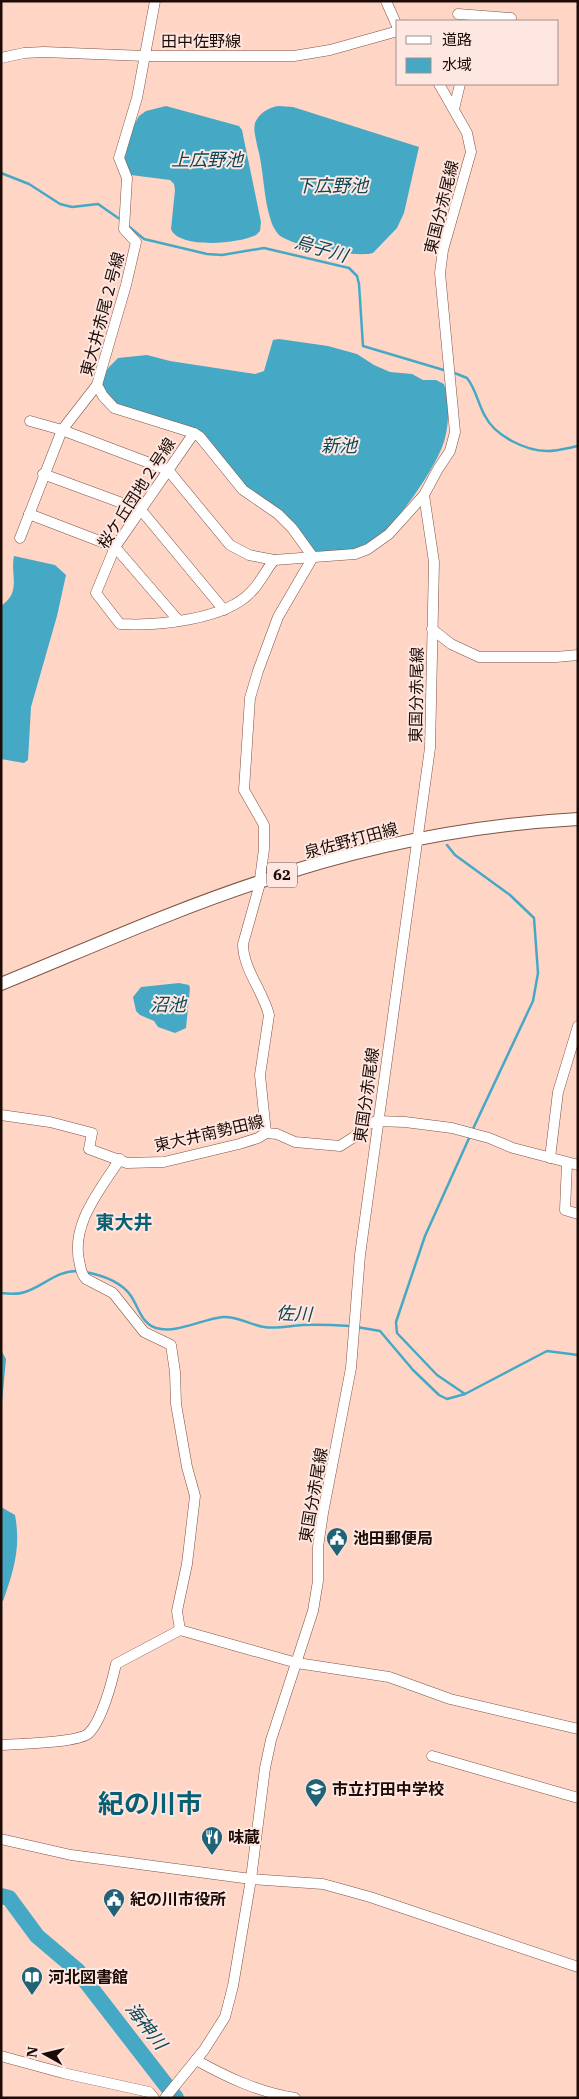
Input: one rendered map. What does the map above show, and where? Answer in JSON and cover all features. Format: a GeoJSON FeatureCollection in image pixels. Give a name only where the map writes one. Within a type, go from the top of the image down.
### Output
{"type":"FeatureCollection","features":[{"type":"Feature","properties":{"kind":"main road","name":"泉佐野打田線"},"geometry":{"type":"LineString","coordinates":[[1,984],[213,898],[260,881],[347,856],[417,839],[528,822],[578,819]]}},
{"type":"Feature","properties":{"kind":"street","name":"東大井赤尾２号線"},"geometry":{"type":"LineString","coordinates":[[155,1],[137,98],[119,158],[127,178],[124,229],[136,242],[126,285],[97,385],[103,396],[114,408],[194,433],[200,437],[243,490],[278,514],[292,528],[313,557]]}},
{"type":"Feature","properties":{"kind":"street"},"geometry":{"type":"LineString","coordinates":[[386,1],[396,25]]}},
{"type":"Feature","properties":{"kind":"street"},"geometry":{"type":"LineString","coordinates":[[458,14],[475,18],[511,18]]}},
{"type":"Feature","properties":{"kind":"street","name":"田中佐野線"},"geometry":{"type":"LineString","coordinates":[[1,58],[24,53],[44,52],[145,56],[294,56],[330,50],[396,31]]}},
{"type":"Feature","properties":{"kind":"street","name":"東国分赤尾線"},"geometry":{"type":"LineString","coordinates":[[165,2098],[196,2060],[225,2017],[233,1986],[251,1879],[265,1768],[313,1611],[318,1581],[318,1547],[323,1513],[346,1396],[354,1332],[360,1255],[377,1121],[430,748],[434,562],[424,495],[450,451],[455,432],[440,273],[443,250],[471,152],[467,133],[440,85]]}},
{"type":"Feature","properties":{"kind":"street"},"geometry":{"type":"LineString","coordinates":[[454,109],[460,85]]}},
{"type":"Feature","properties":{"kind":"street"},"geometry":{"type":"LineString","coordinates":[[20,538],[62,430],[97,385]]}},
{"type":"Feature","properties":{"kind":"street"},"geometry":{"type":"LineString","coordinates":[[30,421],[62,430],[168,470],[230,545],[250,555],[274,560],[355,554],[368,549],[389,534],[424,495]]}},
{"type":"Feature","properties":{"kind":"street","name":"桜ケ丘団地２号線"},"geometry":{"type":"LineString","coordinates":[[194,433],[115,547],[96,593],[120,624],[134,625],[178,620],[224,610],[235,605],[251,592],[274,560]]}},
{"type":"Feature","properties":{"kind":"street"},"geometry":{"type":"LineString","coordinates":[[44,474],[141,510],[224,610]]}},
{"type":"Feature","properties":{"kind":"street"},"geometry":{"type":"LineString","coordinates":[[29,514],[115,547],[178,620]]}},
{"type":"Feature","properties":{"kind":"street"},"geometry":{"type":"LineString","coordinates":[[266,1133],[260,1075],[268,1015],[267,1006],[257,987],[243,952],[242,944],[260,881],[264,849],[264,825],[244,790],[250,698],[278,617],[313,557]]}},
{"type":"Feature","properties":{"kind":"street"},"geometry":{"type":"LineString","coordinates":[[432,629],[451,644],[479,657],[556,657],[578,655]]}},
{"type":"Feature","properties":{"kind":"street"},"geometry":{"type":"LineString","coordinates":[[550,1158],[558,1092],[578,1026]]}},
{"type":"Feature","properties":{"kind":"street","name":"東大井南勢田線"},"geometry":{"type":"LineString","coordinates":[[1,1116],[50,1122],[92,1133],[89,1148],[127,1163],[164,1162],[239,1144],[258,1138],[266,1133],[278,1134],[295,1142],[340,1146],[366,1125],[377,1121]]}},
{"type":"Feature","properties":{"kind":"street"},"geometry":{"type":"LineString","coordinates":[[377,1121],[405,1122],[452,1128],[578,1165]]}},
{"type":"Feature","properties":{"kind":"street"},"geometry":{"type":"LineString","coordinates":[[120,1159],[85,1214],[81,1226],[77,1255],[82,1272],[113,1293],[144,1332],[171,1345],[176,1372],[176,1404],[186,1467],[194,1496],[187,1564],[176,1611],[180,1630]]}},
{"type":"Feature","properties":{"kind":"street"},"geometry":{"type":"LineString","coordinates":[[567,1163],[565,1210],[578,1214]]}},
{"type":"Feature","properties":{"kind":"street"},"geometry":{"type":"LineString","coordinates":[[1,1746],[75,1739],[89,1733],[104,1706],[116,1664],[180,1630],[297,1663],[390,1677],[450,1699],[578,1729]]}},
{"type":"Feature","properties":{"kind":"street"},"geometry":{"type":"LineString","coordinates":[[432,1756],[578,1798]]}},
{"type":"Feature","properties":{"kind":"street"},"geometry":{"type":"LineString","coordinates":[[1,1839],[71,1855],[251,1879],[322,1884],[346,1890],[578,1967]]}},
{"type":"Feature","properties":{"kind":"street"},"geometry":{"type":"LineString","coordinates":[[1,2056],[63,2073],[149,2092],[154,2098]]}},
{"type":"Feature","properties":{"kind":"street"},"geometry":{"type":"LineString","coordinates":[[196,2060],[221,2074],[254,2088],[295,2098]]}},
{"type":"Feature","properties":{"kind":"water","name":"上広野池"},"geometry":{"type":"Polygon","coordinates":[[[166,106],[239,126],[242,130],[261,222],[260,231],[256,235],[237,241],[210,243],[185,240],[176,235],[171,229],[174,184],[170,180],[131,175],[124,157],[131,130],[139,116],[146,111],[166,106]]]}},
{"type":"Feature","properties":{"kind":"water","name":"下広野池"},"geometry":{"type":"Polygon","coordinates":[[[279,106],[293,107],[419,147],[404,213],[397,228],[373,253],[353,254],[309,247],[295,243],[276,231],[271,223],[268,212],[254,129],[257,119],[262,113],[279,106]]]}},
{"type":"Feature","properties":{"kind":"water","name":"新池"},"geometry":{"type":"Polygon","coordinates":[[[279,339],[328,346],[357,354],[374,365],[390,372],[412,374],[423,380],[436,380],[444,384],[448,404],[448,418],[441,449],[426,478],[404,509],[382,533],[366,545],[344,551],[313,551],[245,488],[200,433],[118,405],[101,384],[102,377],[118,358],[147,355],[170,361],[255,374],[264,371],[273,340],[279,339]]]}},
{"type":"Feature","properties":{"kind":"water"},"geometry":{"type":"Polygon","coordinates":[[[14,556],[55,565],[66,575],[57,616],[31,707],[28,760],[24,763],[1,759],[1,606],[7,601],[13,589],[14,556]]]}},
{"type":"Feature","properties":{"kind":"water","name":"沼池"},"geometry":{"type":"Polygon","coordinates":[[[179,983],[189,985],[190,988],[186,1028],[175,1033],[158,1027],[154,1021],[140,1015],[136,1011],[133,997],[141,987],[179,983]]]}},
{"type":"Feature","properties":{"kind":"water"},"geometry":{"type":"Polygon","coordinates":[[[1,1350],[6,1359],[1,1414],[1,1350]]]}},
{"type":"Feature","properties":{"kind":"water"},"geometry":{"type":"Polygon","coordinates":[[[1,1507],[15,1515],[17,1527],[17,1548],[3,1601],[1,1600],[1,1507]]]}},
{"type":"Feature","properties":{"kind":"waterway","name":"烏子川"},"geometry":{"type":"LineString","coordinates":[[1,173],[29,184],[60,204],[72,207],[98,204],[121,220]]}},
{"type":"Feature","properties":{"kind":"waterway","name":"烏子川"},"geometry":{"type":"LineString","coordinates":[[127,225],[144,239],[207,254],[222,255],[264,248],[349,268],[357,276],[359,284],[363,346],[447,371]]}},
{"type":"Feature","properties":{"kind":"waterway","name":"烏子川"},"geometry":{"type":"LineString","coordinates":[[452,372],[467,378],[490,423],[503,436],[521,445],[539,450],[559,450],[578,446]]}},
{"type":"Feature","properties":{"kind":"waterway"},"geometry":{"type":"LineString","coordinates":[[447,845],[455,855],[510,895],[534,918],[538,973],[533,1001],[472,1131]]}},
{"type":"Feature","properties":{"kind":"waterway"},"geometry":{"type":"LineString","coordinates":[[465,1394],[437,1375],[397,1333],[396,1322],[425,1236],[470,1136]]}},
{"type":"Feature","properties":{"kind":"waterway","name":"佐川"},"geometry":{"type":"LineString","coordinates":[[1,1293],[22,1293],[64,1273],[79,1271]]}},
{"type":"Feature","properties":{"kind":"waterway","name":"佐川"},"geometry":{"type":"LineString","coordinates":[[85,1272],[104,1277],[122,1286],[131,1296],[147,1323],[156,1328],[172,1329],[223,1317],[269,1328],[302,1325],[352,1326]]}},
{"type":"Feature","properties":{"kind":"waterway","name":"佐川"},"geometry":{"type":"LineString","coordinates":[[357,1327],[380,1331],[413,1370],[439,1395],[447,1399],[465,1394],[547,1351],[578,1355]]}},
{"type":"Feature","properties":{"kind":"waterway","name":"海神川"},"geometry":{"type":"LineString","coordinates":[[1,1896],[9,1898],[37,1936],[77,1970],[176,2098]]}},
{"type":"Feature","properties":{"kind":"place","name":"池田郵便局"},"geometry":{"type":"Point","coordinates":[337,1557]}},
{"type":"Feature","properties":{"kind":"place","name":"市立打田中学校"},"geometry":{"type":"Point","coordinates":[316,1808]}},
{"type":"Feature","properties":{"kind":"place","name":"味蔵"},"geometry":{"type":"Point","coordinates":[212,1856]}},
{"type":"Feature","properties":{"kind":"place","name":"紀の川市役所"},"geometry":{"type":"Point","coordinates":[114,1918]}},
{"type":"Feature","properties":{"kind":"place","name":"河北図書館"},"geometry":{"type":"Point","coordinates":[32,1996]}},
{"type":"Feature","properties":{"kind":"district","name":"東大井"},"geometry":{"type":"Point","coordinates":[124,1222]}},
{"type":"Feature","properties":{"kind":"district","name":"紀の川市"},"geometry":{"type":"Point","coordinates":[150,1804]}}]}
